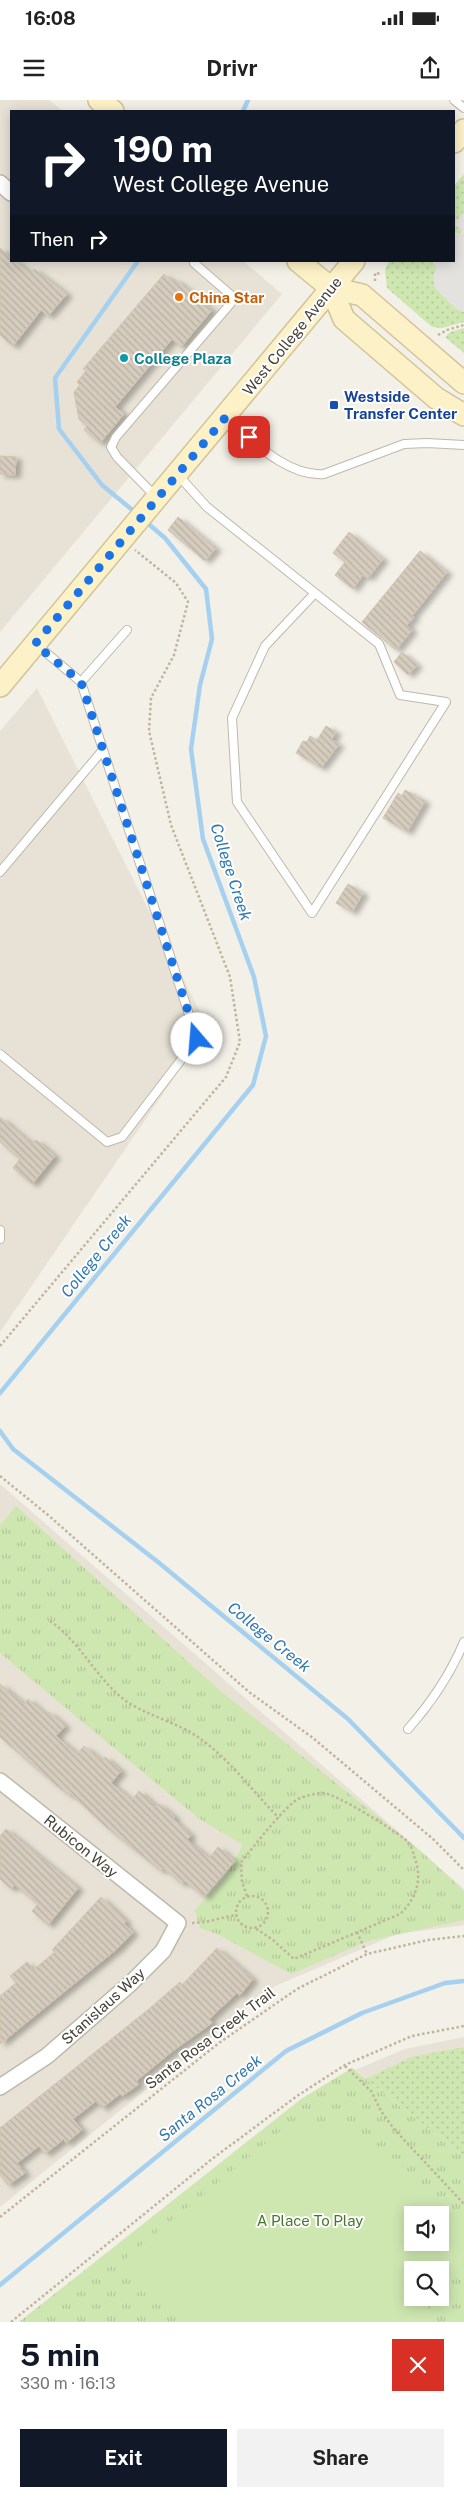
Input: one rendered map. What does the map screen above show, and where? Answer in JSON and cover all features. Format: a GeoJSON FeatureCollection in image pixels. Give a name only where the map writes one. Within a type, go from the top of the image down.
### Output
{"type":"FeatureCollection","features":[{"type":"Feature","properties":{"kind":"main road"},"geometry":{"type":"LineString","coordinates":[[99,100],[112,110]]}},
{"type":"Feature","properties":{"kind":"main road"},"geometry":{"type":"LineString","coordinates":[[455,141],[464,130]]}},
{"type":"Feature","properties":{"kind":"main road"},"geometry":{"type":"LineString","coordinates":[[299,262],[331,288],[362,295],[464,383]]}},
{"type":"Feature","properties":{"kind":"main road","name":"West College Avenue"},"geometry":{"type":"LineString","coordinates":[[0,686],[353,262]]}},
{"type":"Feature","properties":{"kind":"main road"},"geometry":{"type":"LineString","coordinates":[[331,288],[344,320],[436,398],[464,415]]}},
{"type":"Feature","properties":{"kind":"street"},"geometry":{"type":"LineString","coordinates":[[0,183],[10,192]]}},
{"type":"Feature","properties":{"kind":"street","name":"Rubicon Way"},"geometry":{"type":"LineString","coordinates":[[0,1780],[178,1923]]}},
{"type":"Feature","properties":{"kind":"street","name":"Stanislaus Way"},"geometry":{"type":"LineString","coordinates":[[0,2087],[46,2056],[131,1983],[163,1950],[178,1923]]}},
{"type":"Feature","properties":{"kind":"lane"},"geometry":{"type":"LineString","coordinates":[[454,100],[464,108]]}},
{"type":"Feature","properties":{"kind":"lane"},"geometry":{"type":"LineString","coordinates":[[150,505],[111,447],[116,437],[231,303],[232,296],[194,262]]}},
{"type":"Feature","properties":{"kind":"lane"},"geometry":{"type":"LineString","coordinates":[[225,418],[269,453],[311,475],[324,474],[404,444],[464,445]]}},
{"type":"Feature","properties":{"kind":"lane"},"geometry":{"type":"LineString","coordinates":[[177,474],[208,507],[379,644],[400,695],[446,702],[312,912],[237,802],[232,718],[265,646],[315,593]]}},
{"type":"Feature","properties":{"kind":"lane"},"geometry":{"type":"LineString","coordinates":[[81,682],[126,630]]}},
{"type":"Feature","properties":{"kind":"lane"},"geometry":{"type":"LineString","coordinates":[[0,1054],[107,1142],[122,1137],[197,1039],[81,682],[35,644]]}},
{"type":"Feature","properties":{"kind":"lane"},"geometry":{"type":"LineString","coordinates":[[0,872],[102,751]]}},
{"type":"Feature","properties":{"kind":"lane"},"geometry":{"type":"LineString","coordinates":[[0,1230],[0,1239]]}},
{"type":"Feature","properties":{"kind":"lane"},"geometry":{"type":"LineString","coordinates":[[408,1729],[432,1703],[453,1667],[464,1642]]}},
{"type":"Feature","properties":{"kind":"path"},"geometry":{"type":"LineString","coordinates":[[375,281],[375,273],[382,274]]}},
{"type":"Feature","properties":{"kind":"path"},"geometry":{"type":"LineString","coordinates":[[438,336],[447,330],[464,325]]}},
{"type":"Feature","properties":{"kind":"path"},"geometry":{"type":"LineString","coordinates":[[0,1476],[48,1515],[249,1692],[313,1738],[433,1839],[464,1870]]}},
{"type":"Feature","properties":{"kind":"path"},"geometry":{"type":"LineString","coordinates":[[50,1621],[76,1644],[101,1677],[126,1701],[197,1737],[237,1770],[279,1818]]}},
{"type":"Feature","properties":{"kind":"path"},"geometry":{"type":"LineString","coordinates":[[235,1915],[243,1926],[255,1928],[273,1940],[294,1959],[400,1914],[410,1904],[417,1892],[419,1879],[416,1860],[410,1843],[373,1818],[338,1798],[323,1792],[298,1798],[241,1862],[242,1882],[247,1896]]}},
{"type":"Feature","properties":{"kind":"path"},"geometry":{"type":"LineString","coordinates":[[235,1915],[238,1903],[247,1896],[258,1897],[266,1904],[268,1909],[266,1920],[255,1928]]}},
{"type":"Feature","properties":{"kind":"path"},"geometry":{"type":"LineString","coordinates":[[178,1923],[205,1922],[235,1915]]}},
{"type":"Feature","properties":{"kind":"path"},"geometry":{"type":"LineString","coordinates":[[357,1932],[367,1954]]}},
{"type":"Feature","properties":{"kind":"path","name":"Santa Rosa Creek Trail"},"geometry":{"type":"LineString","coordinates":[[0,2217],[258,2014],[297,1989],[367,1954],[428,1940],[464,1936]]}},
{"type":"Feature","properties":{"kind":"path"},"geometry":{"type":"LineString","coordinates":[[12,2322],[212,2160],[297,2096],[345,2065],[412,2036],[464,2026]]}},
{"type":"Feature","properties":{"kind":"path"},"geometry":{"type":"LineString","coordinates":[[345,2065],[371,2091],[380,2111],[394,2130],[464,2204]]}},
{"type":"Feature","properties":{"kind":"shaded area"},"geometry":{"type":"Polygon","coordinates":[[[0,100],[49,100],[62,110],[10,110],[10,262],[244,262],[282,294],[0,632],[0,100]]]}},
{"type":"Feature","properties":{"kind":"shaded area"},"geometry":{"type":"Polygon","coordinates":[[[464,212],[464,312],[455,308],[435,288],[433,278],[437,267],[432,262],[455,262],[455,232],[458,235],[463,232],[455,223],[464,212]]]}},
{"type":"Feature","properties":{"kind":"shaded area"},"geometry":{"type":"Polygon","coordinates":[[[37,688],[208,1028],[0,1332],[0,731],[37,688]]]}},
{"type":"Feature","properties":{"kind":"shaded area"},"geometry":{"type":"Polygon","coordinates":[[[0,1484],[464,1889],[464,1925],[397,1934],[275,1986],[0,2207],[0,1484]]]}},
{"type":"Feature","properties":{"kind":"shaded area"},"geometry":{"type":"Polygon","coordinates":[[[464,2037],[464,2157],[355,2070],[405,2049],[464,2037]]]}},
{"type":"Feature","properties":{"kind":"green space"},"geometry":{"type":"Polygon","coordinates":[[[464,174],[464,212],[455,223],[455,185],[464,174]]]}},
{"type":"Feature","properties":{"kind":"green space"},"geometry":{"type":"Polygon","coordinates":[[[455,225],[462,230],[460,235],[455,232],[455,225]]]}},
{"type":"Feature","properties":{"kind":"green space"},"geometry":{"type":"Polygon","coordinates":[[[389,262],[432,262],[437,267],[434,275],[455,308],[464,312],[464,322],[442,328],[432,327],[387,288],[385,270],[389,262]]]}},
{"type":"Feature","properties":{"kind":"green space"},"geometry":{"type":"Polygon","coordinates":[[[464,328],[464,353],[445,337],[450,332],[464,328]]]}},
{"type":"Feature","properties":{"kind":"green space"},"geometry":{"type":"Polygon","coordinates":[[[16,1506],[217,1688],[422,1852],[464,1891],[464,1920],[368,1941],[291,1974],[217,1934],[200,1928],[195,1910],[223,1880],[243,1845],[198,1818],[0,1653],[0,1525],[16,1506]]]}},
{"type":"Feature","properties":{"kind":"green space"},"geometry":{"type":"Polygon","coordinates":[[[464,2047],[464,2157],[366,2079],[411,2057],[464,2047]]]}},
{"type":"Feature","properties":{"kind":"green space","name":"A Place To Play"},"geometry":{"type":"Polygon","coordinates":[[[352,2068],[464,2157],[464,2322],[19,2322],[301,2099],[352,2068]]]}},
{"type":"Feature","properties":{"kind":"green space","name":"A Place To Play"},"geometry":{"type":"Polygon","coordinates":[[[302,2123],[325,2126],[340,2129],[361,2138],[388,2156],[445,2206],[404,2206],[404,2251],[449,2251],[449,2210],[464,2223],[464,2255],[449,2276],[449,2261],[404,2261],[404,2306],[428,2306],[417,2322],[180,2322],[120,2263],[289,2124],[302,2123]]]}},
{"type":"Feature","properties":{"kind":"building"},"geometry":{"type":"Polygon","coordinates":[[[0,248],[10,257],[10,262],[17,262],[30,273],[34,269],[67,294],[48,316],[41,310],[13,346],[0,335],[0,248]]]}},
{"type":"Feature","properties":{"kind":"building","name":"College Plaza"},"geometry":{"type":"Polygon","coordinates":[[[164,274],[173,282],[175,279],[212,310],[181,347],[172,339],[115,407],[124,414],[100,443],[84,430],[87,426],[79,419],[74,392],[80,385],[77,382],[86,371],[83,369],[164,274]]]}},
{"type":"Feature","properties":{"kind":"building"},"geometry":{"type":"Polygon","coordinates":[[[0,456],[16,457],[15,475],[0,474],[0,456]]]}},
{"type":"Feature","properties":{"kind":"building"},"geometry":{"type":"Polygon","coordinates":[[[178,517],[216,548],[205,561],[168,530],[178,517]]]}},
{"type":"Feature","properties":{"kind":"building"},"geometry":{"type":"Polygon","coordinates":[[[349,532],[383,559],[368,578],[363,575],[353,589],[335,575],[345,562],[333,553],[349,532]]]}},
{"type":"Feature","properties":{"kind":"building"},"geometry":{"type":"Polygon","coordinates":[[[420,551],[447,572],[412,616],[414,617],[407,625],[412,630],[396,650],[362,622],[420,551]]]}},
{"type":"Feature","properties":{"kind":"building"},"geometry":{"type":"Polygon","coordinates":[[[402,652],[417,665],[408,675],[394,662],[402,652]]]}},
{"type":"Feature","properties":{"kind":"building"},"geometry":{"type":"Polygon","coordinates":[[[326,726],[336,732],[331,740],[339,744],[321,768],[296,753],[303,741],[307,742],[310,736],[317,740],[326,726]]]}},
{"type":"Feature","properties":{"kind":"building"},"geometry":{"type":"Polygon","coordinates":[[[405,790],[425,801],[407,832],[383,818],[398,793],[402,796],[405,790]]]}},
{"type":"Feature","properties":{"kind":"building"},"geometry":{"type":"Polygon","coordinates":[[[348,884],[363,893],[352,912],[336,903],[348,884]]]}},
{"type":"Feature","properties":{"kind":"building"},"geometry":{"type":"Polygon","coordinates":[[[0,1117],[32,1144],[36,1140],[55,1156],[32,1184],[13,1168],[20,1159],[0,1142],[0,1117]]]}},
{"type":"Feature","properties":{"kind":"building"},"geometry":{"type":"Polygon","coordinates":[[[0,1684],[24,1704],[28,1699],[46,1715],[49,1712],[65,1726],[56,1736],[77,1754],[84,1746],[102,1761],[105,1757],[121,1771],[111,1783],[132,1800],[139,1791],[156,1806],[159,1804],[175,1817],[173,1819],[191,1835],[187,1840],[209,1858],[218,1847],[235,1861],[204,1897],[185,1881],[182,1884],[163,1868],[161,1871],[106,1827],[71,1794],[70,1796],[51,1781],[0,1737],[0,1684]]]}},
{"type":"Feature","properties":{"kind":"building"},"geometry":{"type":"Polygon","coordinates":[[[6,1829],[78,1888],[48,1925],[32,1911],[38,1904],[15,1885],[11,1889],[0,1879],[0,1836],[6,1829]]]}},
{"type":"Feature","properties":{"kind":"building"},"geometry":{"type":"Polygon","coordinates":[[[101,1897],[126,1921],[124,1924],[133,1932],[118,1948],[0,2044],[0,1996],[16,1983],[10,1976],[27,1962],[33,1970],[55,1952],[52,1950],[101,1897]]]}},
{"type":"Feature","properties":{"kind":"building"},"geometry":{"type":"Polygon","coordinates":[[[217,1948],[253,1979],[240,1995],[237,1993],[209,2019],[212,2023],[174,2050],[136,2081],[139,2084],[122,2096],[120,2094],[102,2108],[96,2101],[73,2119],[82,2130],[66,2143],[64,2139],[45,2154],[39,2146],[17,2163],[25,2173],[8,2185],[0,2175],[0,2128],[180,1982],[182,1985],[217,1948]]]}},
{"type":"Feature","properties":{"kind":"waterway","name":"College Creek"},"geometry":{"type":"LineString","coordinates":[[243,110],[248,100]]}},
{"type":"Feature","properties":{"kind":"waterway","name":"College Creek"},"geometry":{"type":"LineString","coordinates":[[136,513],[102,485],[59,429],[55,378],[137,262]]}},
{"type":"Feature","properties":{"kind":"waterway","name":"College Creek"},"geometry":{"type":"LineString","coordinates":[[0,1393],[253,1085],[266,1036],[254,977],[203,839],[191,749],[200,685],[212,639],[206,589],[165,538],[145,521]]}},
{"type":"Feature","properties":{"kind":"waterway","name":"College Creek"},"geometry":{"type":"LineString","coordinates":[[0,1431],[13,1449],[158,1562],[348,1719],[464,1838]]}},
{"type":"Feature","properties":{"kind":"waterway","name":"Santa Rosa Creek"},"geometry":{"type":"LineString","coordinates":[[0,2285],[286,2051],[362,2013],[445,1983],[464,1981]]}},
{"type":"Feature","properties":{"kind":"place","name":"China Star"},"geometry":{"type":"Point","coordinates":[179,297]}},
{"type":"Feature","properties":{"kind":"place","name":"College Plaza"},"geometry":{"type":"Point","coordinates":[124,358]}},
{"type":"Feature","properties":{"kind":"place","name":"Westside Transfer Center"},"geometry":{"type":"Point","coordinates":[334,405]}},
{"type":"Feature","properties":{"kind":"route"},"geometry":{"type":"LineString","coordinates":[[197,1039],[81,682],[35,644],[225,418],[249,437]]}}]}
